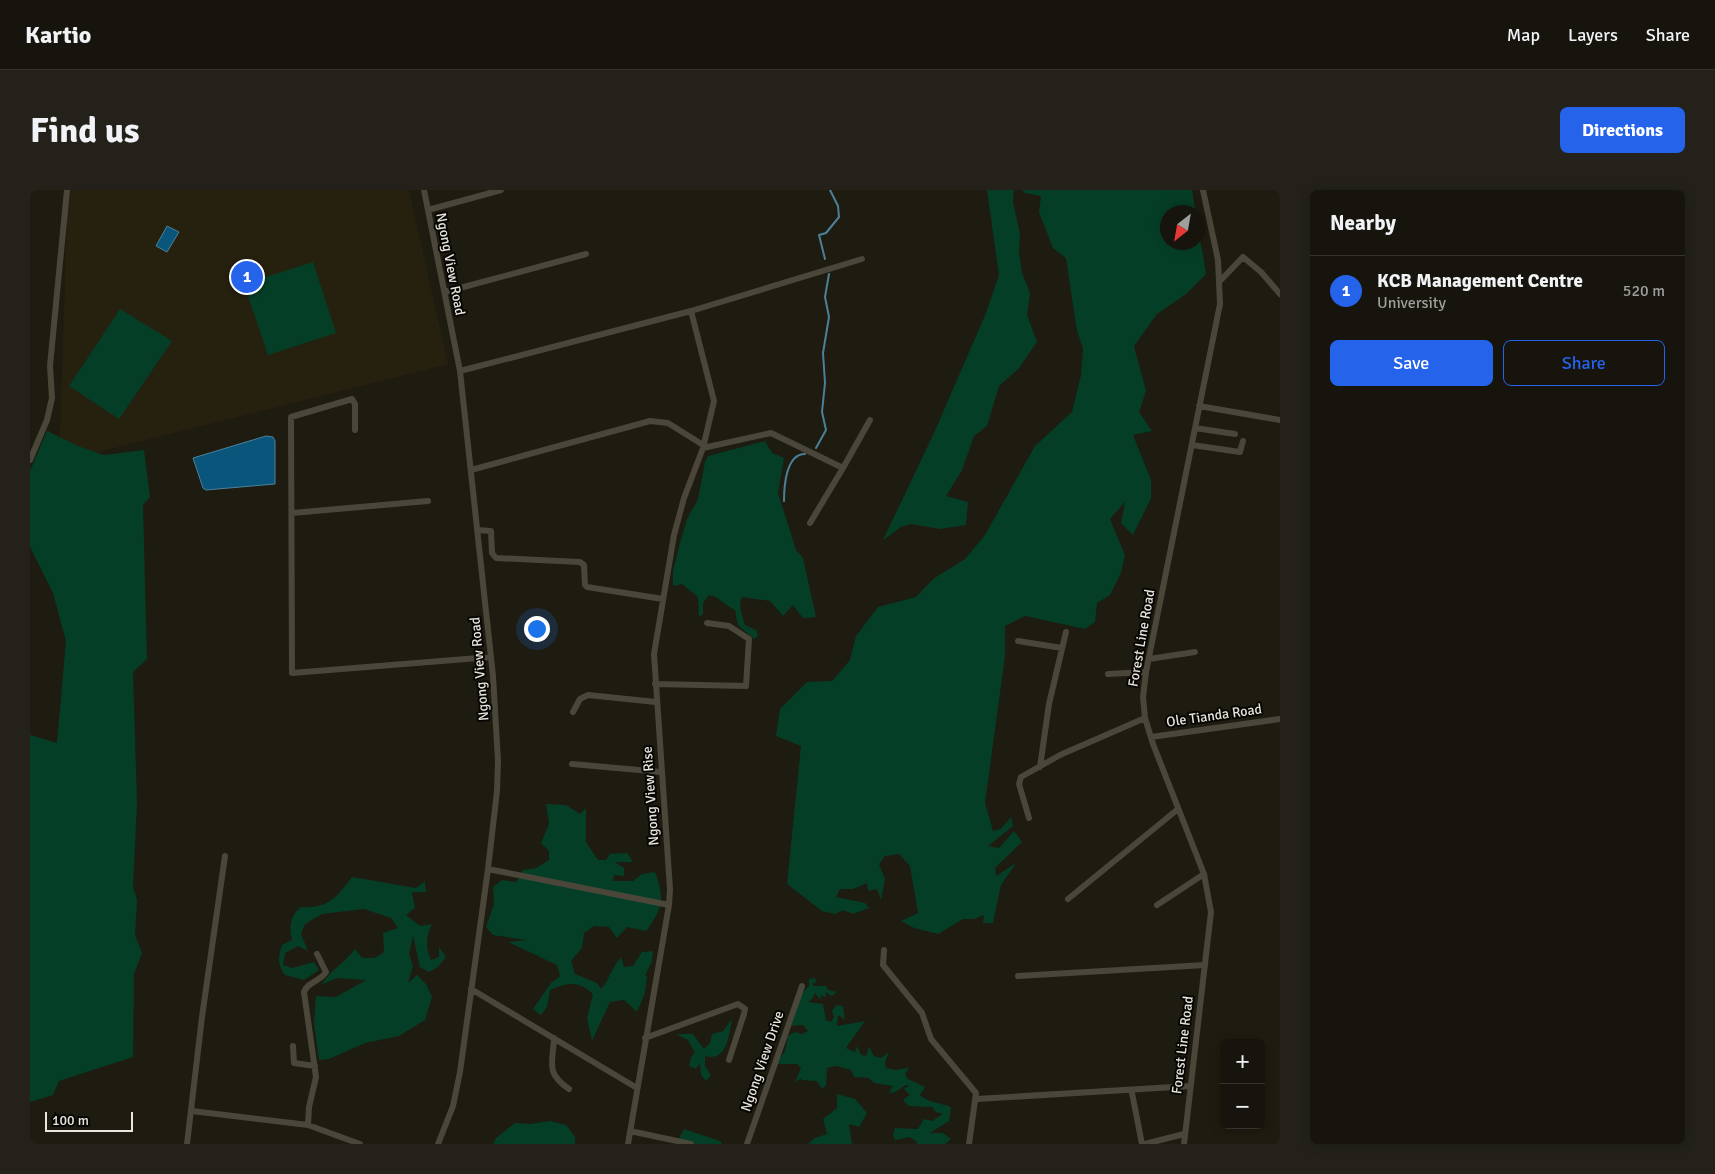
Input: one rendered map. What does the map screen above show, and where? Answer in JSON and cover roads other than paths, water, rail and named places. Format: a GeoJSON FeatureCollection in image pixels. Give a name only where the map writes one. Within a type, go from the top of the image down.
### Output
{"type":"FeatureCollection","features":[{"type":"Feature","properties":{"kind":"street"},"geometry":{"type":"LineString","coordinates":[[30,460],[47,420],[52,398],[50,366],[67,190]]}},
{"type":"Feature","properties":{"kind":"street","name":"Ngong View Road"},"geometry":{"type":"LineString","coordinates":[[424,190],[446,292],[455,354],[460,371],[491,657],[498,761],[488,869],[456,1095],[449,1121],[438,1144]]}},
{"type":"Feature","properties":{"kind":"street"},"geometry":{"type":"LineString","coordinates":[[428,210],[501,190]]}},
{"type":"Feature","properties":{"kind":"street","name":"Forest Line Road"},"geometry":{"type":"LineString","coordinates":[[1184,1144],[1211,912],[1204,874],[1145,718],[1144,697],[1146,672],[1217,325],[1220,281],[1218,260],[1203,190]]}},
{"type":"Feature","properties":{"kind":"street"},"geometry":{"type":"LineString","coordinates":[[446,292],[586,254]]}},
{"type":"Feature","properties":{"kind":"street"},"geometry":{"type":"LineString","coordinates":[[1220,281],[1243,257],[1255,266],[1280,294]]}},
{"type":"Feature","properties":{"kind":"street"},"geometry":{"type":"LineString","coordinates":[[460,371],[691,310],[862,259]]}},
{"type":"Feature","properties":{"kind":"street","name":"Ngong View Rise"},"geometry":{"type":"LineString","coordinates":[[628,1144],[669,905],[670,889],[654,654],[674,535],[684,498],[703,447],[714,401],[691,310]]}},
{"type":"Feature","properties":{"kind":"street"},"geometry":{"type":"LineString","coordinates":[[355,430],[355,404],[352,399],[291,417],[292,673],[491,657]]}},
{"type":"Feature","properties":{"kind":"street"},"geometry":{"type":"LineString","coordinates":[[1199,406],[1280,420]]}},
{"type":"Feature","properties":{"kind":"street"},"geometry":{"type":"LineString","coordinates":[[472,470],[591,436],[656,420],[673,426],[703,447],[773,433],[843,468]]}},
{"type":"Feature","properties":{"kind":"street"},"geometry":{"type":"LineString","coordinates":[[810,523],[870,420]]}},
{"type":"Feature","properties":{"kind":"street"},"geometry":{"type":"LineString","coordinates":[[1195,428],[1234,434]]}},
{"type":"Feature","properties":{"kind":"street"},"geometry":{"type":"LineString","coordinates":[[1192,444],[1240,452],[1243,441]]}},
{"type":"Feature","properties":{"kind":"street"},"geometry":{"type":"LineString","coordinates":[[292,513],[428,501]]}},
{"type":"Feature","properties":{"kind":"street"},"geometry":{"type":"LineString","coordinates":[[478,530],[491,531],[492,553],[496,558],[580,562],[584,565],[585,584],[587,586],[663,599]]}},
{"type":"Feature","properties":{"kind":"street"},"geometry":{"type":"LineString","coordinates":[[655,684],[746,686],[749,639],[729,626],[707,623]]}},
{"type":"Feature","properties":{"kind":"street"},"geometry":{"type":"LineString","coordinates":[[1040,767],[1049,704],[1066,632]]}},
{"type":"Feature","properties":{"kind":"street"},"geometry":{"type":"LineString","coordinates":[[1018,641],[1062,648]]}},
{"type":"Feature","properties":{"kind":"street"},"geometry":{"type":"LineString","coordinates":[[1149,659],[1195,652]]}},
{"type":"Feature","properties":{"kind":"street"},"geometry":{"type":"LineString","coordinates":[[1108,674],[1146,672]]}},
{"type":"Feature","properties":{"kind":"street"},"geometry":{"type":"LineString","coordinates":[[573,712],[580,698],[588,695],[656,702]]}},
{"type":"Feature","properties":{"kind":"street"},"geometry":{"type":"LineString","coordinates":[[1029,818],[1019,780],[1021,777],[1060,755],[1145,718]]}},
{"type":"Feature","properties":{"kind":"street","name":"Ole Tianda Road"},"geometry":{"type":"LineString","coordinates":[[1151,737],[1280,719]]}},
{"type":"Feature","properties":{"kind":"street"},"geometry":{"type":"LineString","coordinates":[[572,764],[661,772]]}},
{"type":"Feature","properties":{"kind":"street"},"geometry":{"type":"LineString","coordinates":[[1068,899],[1178,809]]}},
{"type":"Feature","properties":{"kind":"street"},"geometry":{"type":"LineString","coordinates":[[187,1144],[202,1017],[225,856]]}},
{"type":"Feature","properties":{"kind":"street"},"geometry":{"type":"LineString","coordinates":[[488,869],[669,905]]}},
{"type":"Feature","properties":{"kind":"street"},"geometry":{"type":"LineString","coordinates":[[1157,905],[1204,874]]}},
{"type":"Feature","properties":{"kind":"street"},"geometry":{"type":"LineString","coordinates":[[884,950],[883,965],[922,1013],[931,1039],[973,1088],[977,1099],[970,1144]]}},
{"type":"Feature","properties":{"kind":"street"},"geometry":{"type":"LineString","coordinates":[[308,1125],[309,1107],[316,1077],[304,992],[308,986],[322,978],[326,972],[317,954]]}},
{"type":"Feature","properties":{"kind":"street"},"geometry":{"type":"LineString","coordinates":[[1018,976],[1205,965]]}},
{"type":"Feature","properties":{"kind":"street","name":"Ngong View Drive"},"geometry":{"type":"LineString","coordinates":[[747,1144],[802,986]]}},
{"type":"Feature","properties":{"kind":"street"},"geometry":{"type":"LineString","coordinates":[[471,989],[637,1088]]}},
{"type":"Feature","properties":{"kind":"street"},"geometry":{"type":"LineString","coordinates":[[646,1038],[738,1004],[745,1009],[729,1060]]}},
{"type":"Feature","properties":{"kind":"street"},"geometry":{"type":"LineString","coordinates":[[554,1038],[552,1074],[557,1081],[568,1089]]}},
{"type":"Feature","properties":{"kind":"street"},"geometry":{"type":"LineString","coordinates":[[294,1046],[294,1062],[315,1066]]}},
{"type":"Feature","properties":{"kind":"street"},"geometry":{"type":"LineString","coordinates":[[977,1099],[1190,1086]]}},
{"type":"Feature","properties":{"kind":"street"},"geometry":{"type":"LineString","coordinates":[[1132,1093],[1144,1144],[1184,1134]]}},
{"type":"Feature","properties":{"kind":"street"},"geometry":{"type":"LineString","coordinates":[[192,1111],[308,1125],[360,1144]]}},
{"type":"Feature","properties":{"kind":"street"},"geometry":{"type":"LineString","coordinates":[[630,1131],[691,1144]]}},
{"type":"Feature","properties":{"kind":"water"},"geometry":{"type":"Polygon","coordinates":[[[167,226],[179,232],[167,252],[156,246],[167,226]]]}},
{"type":"Feature","properties":{"kind":"water"},"geometry":{"type":"Polygon","coordinates":[[[266,436],[273,437],[275,441],[275,484],[206,490],[203,488],[193,458],[266,436]]]}},
{"type":"Feature","properties":{"kind":"waterway"},"geometry":{"type":"LineString","coordinates":[[825,259],[819,235],[826,233],[839,217],[838,206],[830,190]]}},
{"type":"Feature","properties":{"kind":"waterway"},"geometry":{"type":"LineString","coordinates":[[816,448],[826,430],[822,412],[825,383],[823,353],[829,317],[825,297],[829,274]]}},
{"type":"Feature","properties":{"kind":"waterway"},"geometry":{"type":"LineString","coordinates":[[784,501],[787,472],[790,465],[799,455],[805,454]]}},
{"type":"Feature","properties":{"kind":"place","name":"KCB Management Centre"},"geometry":{"type":"Point","coordinates":[247,277]}}]}
